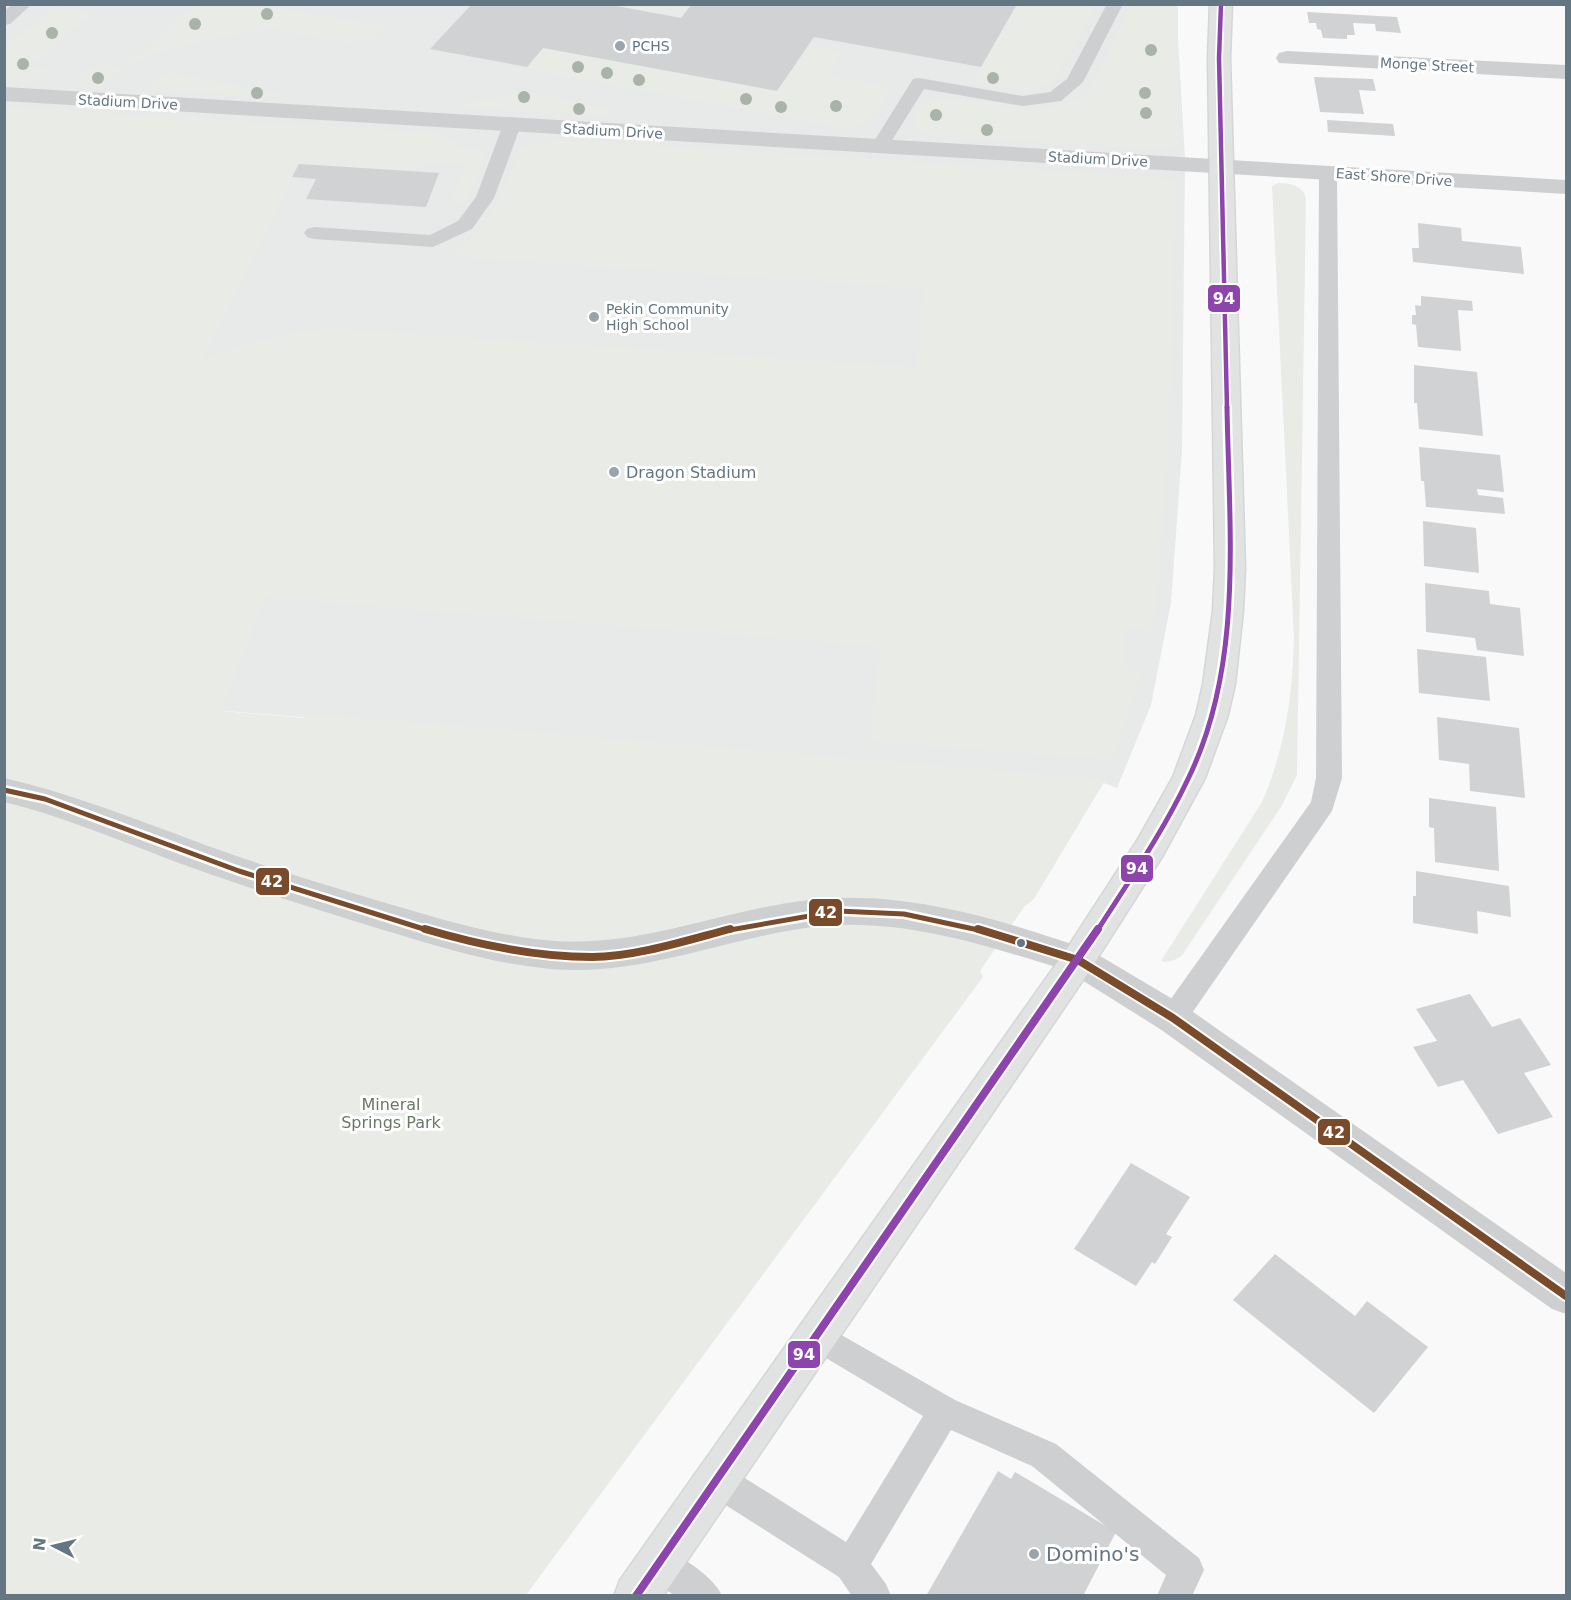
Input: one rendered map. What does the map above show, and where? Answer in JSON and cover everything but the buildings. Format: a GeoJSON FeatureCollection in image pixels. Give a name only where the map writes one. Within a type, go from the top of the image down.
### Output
{"type":"FeatureCollection","features":[{"type":"Feature","properties":{"kind":"main road"},"geometry":{"type":"LineString","coordinates":[[636,1596],[1078,960],[1150,848],[1189,778],[1202,748],[1219,684],[1228,610],[1230,568],[1221,4]]}},
{"type":"Feature","properties":{"kind":"street","name":"Monge Street"},"geometry":{"type":"LineString","coordinates":[[1287,58],[1566,72]]}},
{"type":"Feature","properties":{"kind":"street","name":"Stadium Drive"},"geometry":{"type":"LineString","coordinates":[[4,94],[1222,166]]}},
{"type":"Feature","properties":{"kind":"street","name":"East Shore Drive"},"geometry":{"type":"LineString","coordinates":[[1222,166],[1566,187]]}},
{"type":"Feature","properties":{"kind":"street"},"geometry":{"type":"LineString","coordinates":[[4,790],[45,798],[239,871],[353,907],[454,938],[524,952],[594,957],[656,948],[801,915],[838,911],[904,914],[964,925],[1078,960],[1173,1018],[1566,1296]]}},
{"type":"Feature","properties":{"kind":"lane"},"geometry":{"type":"LineString","coordinates":[[4,20],[24,4]]}},
{"type":"Feature","properties":{"kind":"lane"},"geometry":{"type":"LineString","coordinates":[[880,146],[919,83],[1023,101],[1055,96],[1074,82],[1115,4]]}},
{"type":"Feature","properties":{"kind":"lane"},"geometry":{"type":"LineString","coordinates":[[314,233],[433,241],[465,225],[485,198],[512,125]]}},
{"type":"Feature","properties":{"kind":"lane"},"geometry":{"type":"LineString","coordinates":[[1173,1018],[1323,804],[1329,778],[1328,173]]}},
{"type":"Feature","properties":{"kind":"lane"},"geometry":{"type":"LineString","coordinates":[[817,1336],[944,1411],[1044,1455],[1186,1570],[1174,1596]]}},
{"type":"Feature","properties":{"kind":"lane"},"geometry":{"type":"LineString","coordinates":[[851,1565],[944,1411]]}},
{"type":"Feature","properties":{"kind":"lane"},"geometry":{"type":"LineString","coordinates":[[717,1480],[851,1565],[874,1596]]}},
{"type":"Feature","properties":{"kind":"lane"},"geometry":{"type":"LineString","coordinates":[[658,1563],[705,1596]]}},
{"type":"Feature","properties":{"kind":"shaded area","name":"Pekin Community High School"},"geometry":{"type":"Polygon","coordinates":[[[4,5],[1176,5],[1185,159],[1182,451],[1171,603],[1151,705],[1117,788],[1101,782],[5,693],[4,5]]]}},
{"type":"Feature","properties":{"kind":"green space"},"geometry":{"type":"Polygon","coordinates":[[[57,5],[95,12],[30,66],[50,70],[32,83],[5,82],[5,46],[57,5]]]}},
{"type":"Feature","properties":{"kind":"green space"},"geometry":{"type":"Polygon","coordinates":[[[195,5],[264,5],[388,27],[375,38],[358,42],[267,30],[202,41],[157,54],[136,63],[117,74],[102,88],[75,86],[80,77],[99,63],[122,68],[195,5]]]}},
{"type":"Feature","properties":{"kind":"green space"},"geometry":{"type":"Polygon","coordinates":[[[606,5],[692,5],[681,18],[606,5]]]}},
{"type":"Feature","properties":{"kind":"green space"},"geometry":{"type":"Polygon","coordinates":[[[1017,5],[1096,5],[1054,83],[1029,91],[972,83],[1017,5]]]}},
{"type":"Feature","properties":{"kind":"green space"},"geometry":{"type":"Polygon","coordinates":[[[1132,5],[1178,5],[1178,144],[1175,147],[1149,149],[938,137],[921,131],[915,126],[914,119],[920,108],[939,99],[952,98],[1028,108],[1047,108],[1064,104],[1080,96],[1094,81],[1132,5]]]}},
{"type":"Feature","properties":{"kind":"green space"},"geometry":{"type":"Polygon","coordinates":[[[808,45],[842,51],[827,75],[882,85],[888,94],[873,118],[863,125],[847,129],[536,71],[529,64],[543,48],[808,45]]]}},
{"type":"Feature","properties":{"kind":"green space"},"geometry":{"type":"Polygon","coordinates":[[[173,73],[282,94],[280,98],[144,90],[157,77],[173,73]]]}},
{"type":"Feature","properties":{"kind":"green space"},"geometry":{"type":"Polygon","coordinates":[[[523,90],[614,110],[612,117],[461,108],[462,105],[523,90]]]}},
{"type":"Feature","properties":{"kind":"green space","name":"Mineral Springs Park"},"geometry":{"type":"Polygon","coordinates":[[[5,107],[448,133],[444,136],[446,139],[459,142],[460,149],[483,150],[486,156],[467,202],[449,207],[465,164],[431,162],[409,171],[299,164],[274,219],[202,360],[265,339],[331,328],[916,367],[923,289],[452,257],[475,235],[490,215],[521,148],[546,143],[551,139],[1158,177],[1176,182],[1167,463],[1153,631],[1125,630],[1124,667],[1142,673],[1112,760],[869,742],[880,647],[265,598],[222,711],[304,718],[306,713],[1106,779],[1034,899],[1024,907],[980,971],[983,977],[526,1595],[5,1595],[5,107]]]}},
{"type":"Feature","properties":{"kind":"green space"},"geometry":{"type":"Polygon","coordinates":[[[1278,183],[1299,188],[1306,199],[1297,775],[1281,807],[1183,954],[1168,962],[1161,961],[1262,802],[1277,762],[1290,701],[1294,637],[1272,186],[1278,183]]]}},
{"type":"Feature","properties":{"kind":"transit line","name":"94"},"geometry":{"type":"LineString","coordinates":[[636,1596],[1078,960],[1150,848],[1189,778],[1212,715],[1219,684],[1228,611],[1230,568],[1219,58],[1221,4]]}},
{"type":"Feature","properties":{"kind":"transit line","name":"42"},"geometry":{"type":"LineString","coordinates":[[4,790],[45,799],[239,871],[364,911],[454,938],[524,952],[593,957],[656,948],[732,929],[838,911],[904,914],[964,925],[1078,960],[1173,1018],[1566,1296]]}},
{"type":"Feature","properties":{"kind":"place","name":"PCHS"},"geometry":{"type":"Point","coordinates":[620,46]}},
{"type":"Feature","properties":{"kind":"place","name":"Pekin Community High School"},"geometry":{"type":"Point","coordinates":[594,317]}},
{"type":"Feature","properties":{"kind":"place","name":"Dragon Stadium"},"geometry":{"type":"Point","coordinates":[614,472]}},
{"type":"Feature","properties":{"kind":"place","name":"Domino's"},"geometry":{"type":"Point","coordinates":[1034,1554]}}]}
